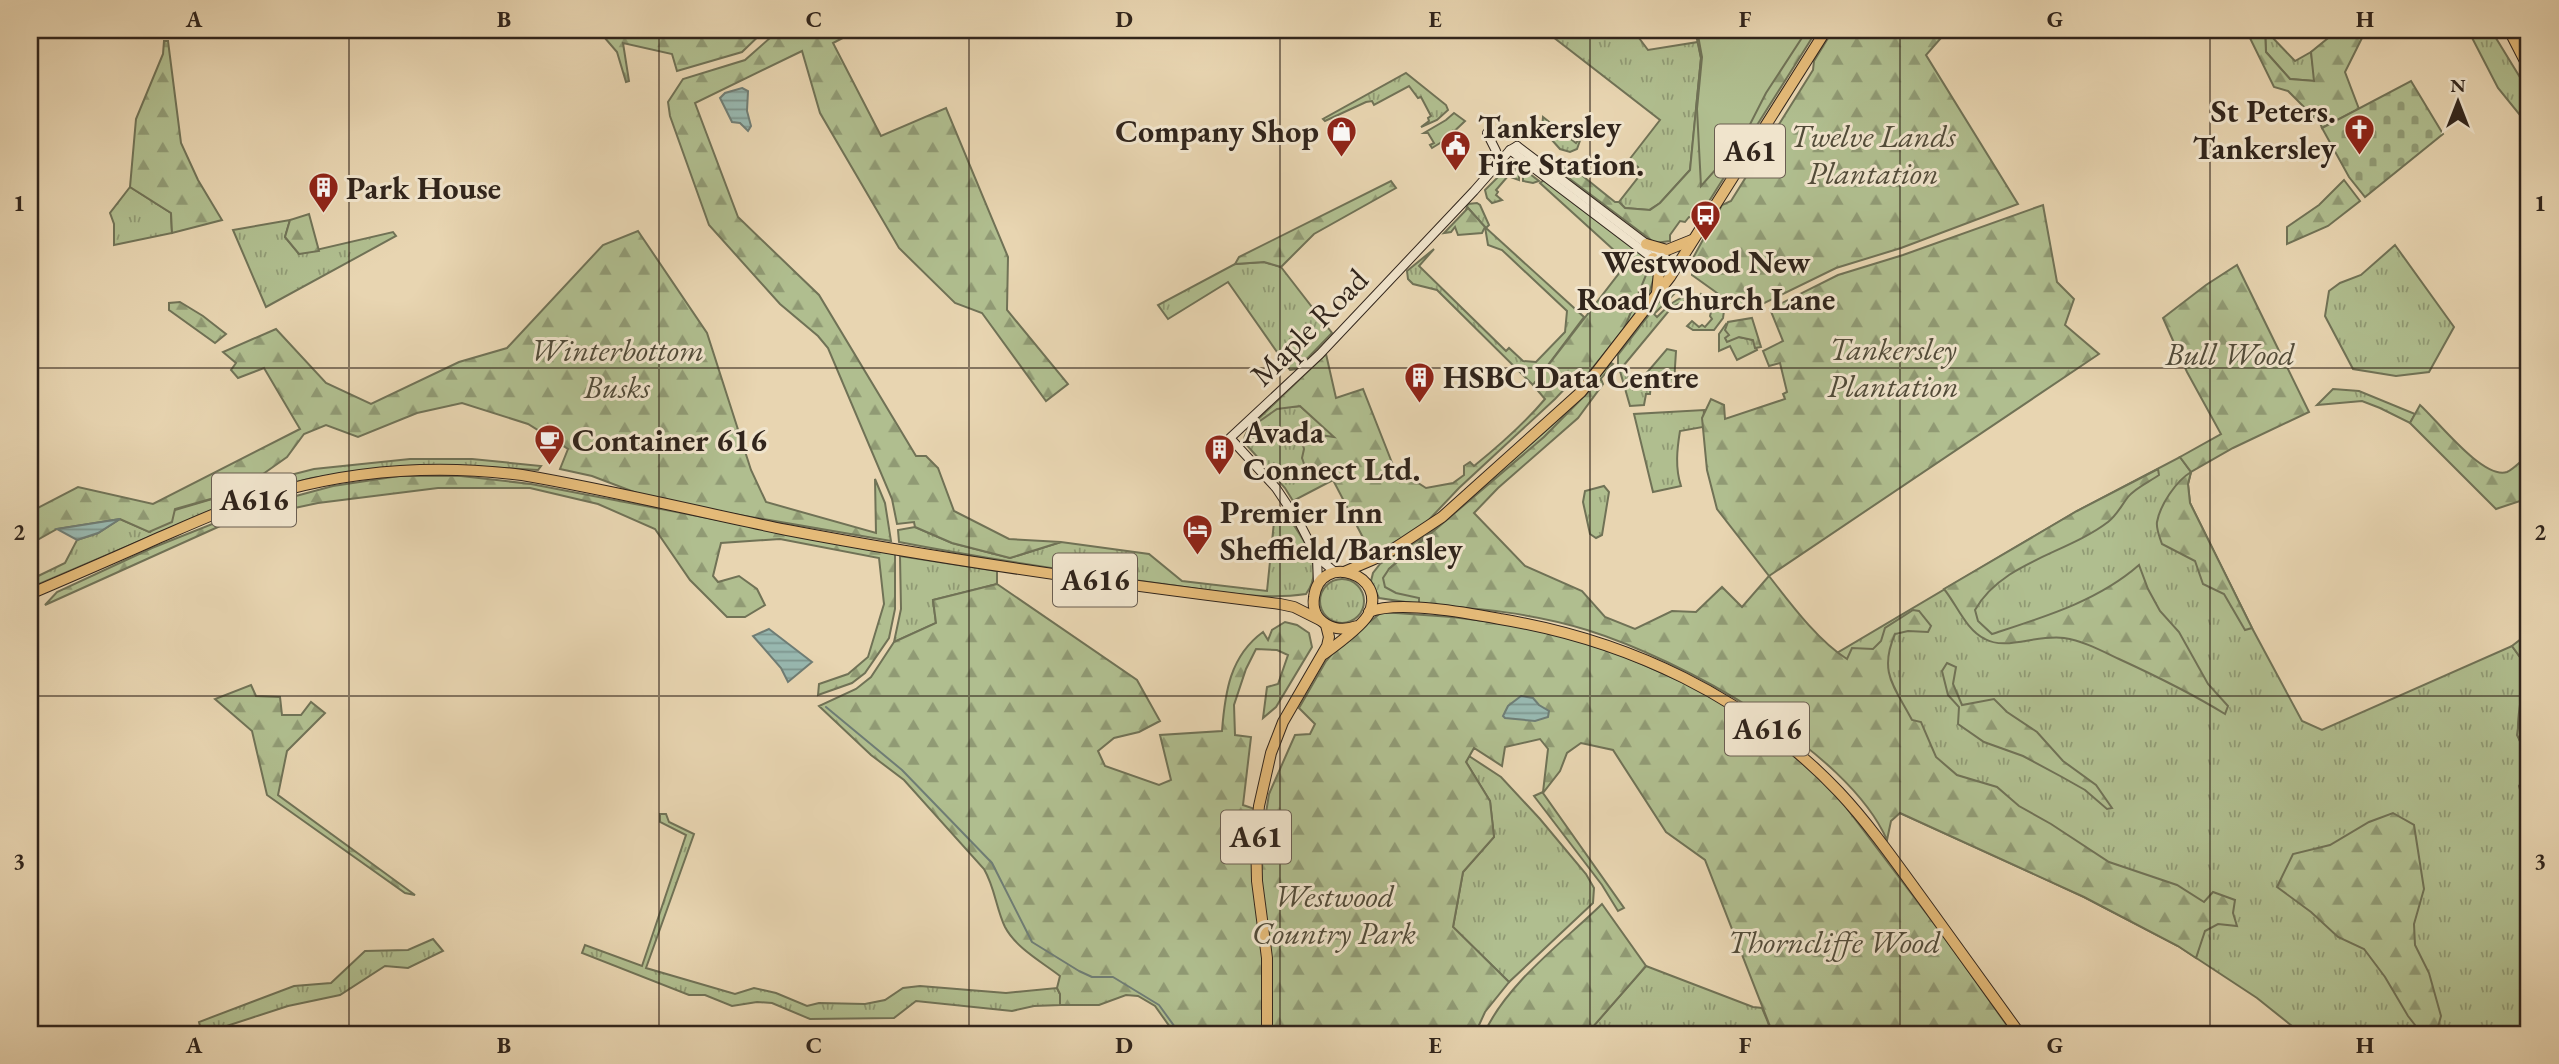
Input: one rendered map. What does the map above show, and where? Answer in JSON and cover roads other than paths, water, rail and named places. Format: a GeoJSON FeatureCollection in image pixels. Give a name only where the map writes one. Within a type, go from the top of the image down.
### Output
{"type":"FeatureCollection","features":[{"type":"Feature","properties":{"kind":"highway","name":"A61"},"geometry":{"type":"LineString","coordinates":[[1340,572],[1379,558],[1442,517],[1560,411],[1596,373],[1675,270],[1825,30]]}},
{"type":"Feature","properties":{"kind":"highway"},"geometry":{"type":"LineString","coordinates":[[2506,30],[2529,69]]}},
{"type":"Feature","properties":{"kind":"highway"},"geometry":{"type":"LineString","coordinates":[[2524,30],[2529,39]]}},
{"type":"Feature","properties":{"kind":"highway"},"geometry":{"type":"LineString","coordinates":[[1646,244],[1667,250],[1679,247],[1695,237]]}},
{"type":"Feature","properties":{"kind":"highway"},"geometry":{"type":"LineString","coordinates":[[1653,258],[1659,278],[1657,295]]}},
{"type":"Feature","properties":{"kind":"highway","name":"A616"},"geometry":{"type":"LineString","coordinates":[[32,593],[203,519],[252,500],[309,484],[398,471],[488,471],[522,475],[788,530],[910,551],[1052,574],[1280,604],[1294,607],[1323,622]]}},
{"type":"Feature","properties":{"kind":"highway"},"geometry":{"type":"LineString","coordinates":[[1369,590],[1358,576],[1340,572],[1316,589],[1313,603],[1323,622],[1341,630],[1357,626],[1369,612],[1369,590],[1368,572],[1379,558]]}},
{"type":"Feature","properties":{"kind":"highway","name":"A616"},"geometry":{"type":"LineString","coordinates":[[1280,604],[1303,600],[1316,589]]}},
{"type":"Feature","properties":{"kind":"highway","name":"A616"},"geometry":{"type":"LineString","coordinates":[[1369,590],[1394,607]]}},
{"type":"Feature","properties":{"kind":"highway","name":"A616"},"geometry":{"type":"LineString","coordinates":[[1369,612],[1394,607],[1485,616],[1539,625],[1588,638],[1647,659],[1724,699],[1771,732],[1839,792],[1896,863],[2020,1034]]}},
{"type":"Feature","properties":{"kind":"highway","name":"A61"},"geometry":{"type":"LineString","coordinates":[[1267,1034],[1267,958],[1256,869],[1259,806],[1271,753],[1283,722],[1328,641],[1323,622]]}},
{"type":"Feature","properties":{"kind":"highway","name":"A61"},"geometry":{"type":"LineString","coordinates":[[1323,654],[1357,626]]}},
{"type":"Feature","properties":{"kind":"street"},"geometry":{"type":"LineString","coordinates":[[1488,133],[1496,151],[1493,170]]}},
{"type":"Feature","properties":{"kind":"street"},"geometry":{"type":"LineString","coordinates":[[1513,150],[1653,258],[1675,270]]}},
{"type":"Feature","properties":{"kind":"street"},"geometry":{"type":"LineString","coordinates":[[1513,150],[1646,244],[1675,270]]}},
{"type":"Feature","properties":{"kind":"street","name":"Maple Road"},"geometry":{"type":"LineString","coordinates":[[1493,170],[1503,166],[1513,150]]}},
{"type":"Feature","properties":{"kind":"street","name":"Maple Road"},"geometry":{"type":"LineString","coordinates":[[1316,589],[1317,557],[1300,524],[1276,488],[1230,438],[1320,354],[1513,150]]}},
{"type":"Feature","properties":{"kind":"street"},"geometry":{"type":"LineString","coordinates":[[1503,166],[1517,163],[1531,166]]}},
{"type":"Feature","properties":{"kind":"street","name":"Maple Road"},"geometry":{"type":"LineString","coordinates":[[1317,557],[1340,572]]}},
{"type":"Feature","properties":{"kind":"water"},"geometry":{"type":"Polygon","coordinates":[[[742,88],[748,91],[747,111],[751,126],[748,131],[740,123],[732,122],[720,98],[725,93],[742,88]]]}},
{"type":"Feature","properties":{"kind":"water"},"geometry":{"type":"Polygon","coordinates":[[[120,519],[98,533],[77,540],[57,529],[120,519]]]}},
{"type":"Feature","properties":{"kind":"water"},"geometry":{"type":"Polygon","coordinates":[[[769,629],[812,662],[788,682],[781,668],[753,636],[769,629]]]}},
{"type":"Feature","properties":{"kind":"water"},"geometry":{"type":"Polygon","coordinates":[[[1521,696],[1533,698],[1549,711],[1548,717],[1535,721],[1505,718],[1503,716],[1508,706],[1521,696]]]}},
{"type":"Feature","properties":{"kind":"waterway"},"geometry":{"type":"LineString","coordinates":[[826,707],[902,770],[992,863],[1032,942],[1079,971],[1092,977],[1113,977],[1159,1005],[1180,1034]]}},
{"type":"Feature","properties":{"kind":"place","name":"St Peters. Tankersley"},"geometry":{"type":"Point","coordinates":[2359,156]}},
{"type":"Feature","properties":{"kind":"place","name":"Company Shop"},"geometry":{"type":"Point","coordinates":[1342,158]}},
{"type":"Feature","properties":{"kind":"place","name":"Tankersley Fire Station."},"geometry":{"type":"Point","coordinates":[1455,172]}},
{"type":"Feature","properties":{"kind":"place","name":"Park House"},"geometry":{"type":"Point","coordinates":[323,215]}},
{"type":"Feature","properties":{"kind":"place","name":"Westwood New Road/Church Lane"},"geometry":{"type":"Point","coordinates":[1706,242]}},
{"type":"Feature","properties":{"kind":"place","name":"HSBC Data Centre"},"geometry":{"type":"Point","coordinates":[1420,404]}},
{"type":"Feature","properties":{"kind":"place","name":"Container 616"},"geometry":{"type":"Point","coordinates":[549,467]}},
{"type":"Feature","properties":{"kind":"place","name":"Avada Connect Ltd."},"geometry":{"type":"Point","coordinates":[1220,477]}},
{"type":"Feature","properties":{"kind":"place","name":"Premier Inn Sheffield/Barnsley"},"geometry":{"type":"Point","coordinates":[1197,557]}},
{"type":"Feature","properties":{"kind":"park label","name":"Twelve Lands Plantation"},"geometry":{"type":"Point","coordinates":[1873,154]}},
{"type":"Feature","properties":{"kind":"park label","name":"Bull Wood"},"geometry":{"type":"Point","coordinates":[2230,354]}},
{"type":"Feature","properties":{"kind":"park label","name":"Winterbottom Busks"},"geometry":{"type":"Point","coordinates":[617,368]}},
{"type":"Feature","properties":{"kind":"park label","name":"Tankersley Plantation"},"geometry":{"type":"Point","coordinates":[1893,368]}},
{"type":"Feature","properties":{"kind":"park label","name":"Westwood Country Park"},"geometry":{"type":"Point","coordinates":[1334,914]}},
{"type":"Feature","properties":{"kind":"park label","name":"Thorncliffe Wood"},"geometry":{"type":"Point","coordinates":[1834,942]}}]}
